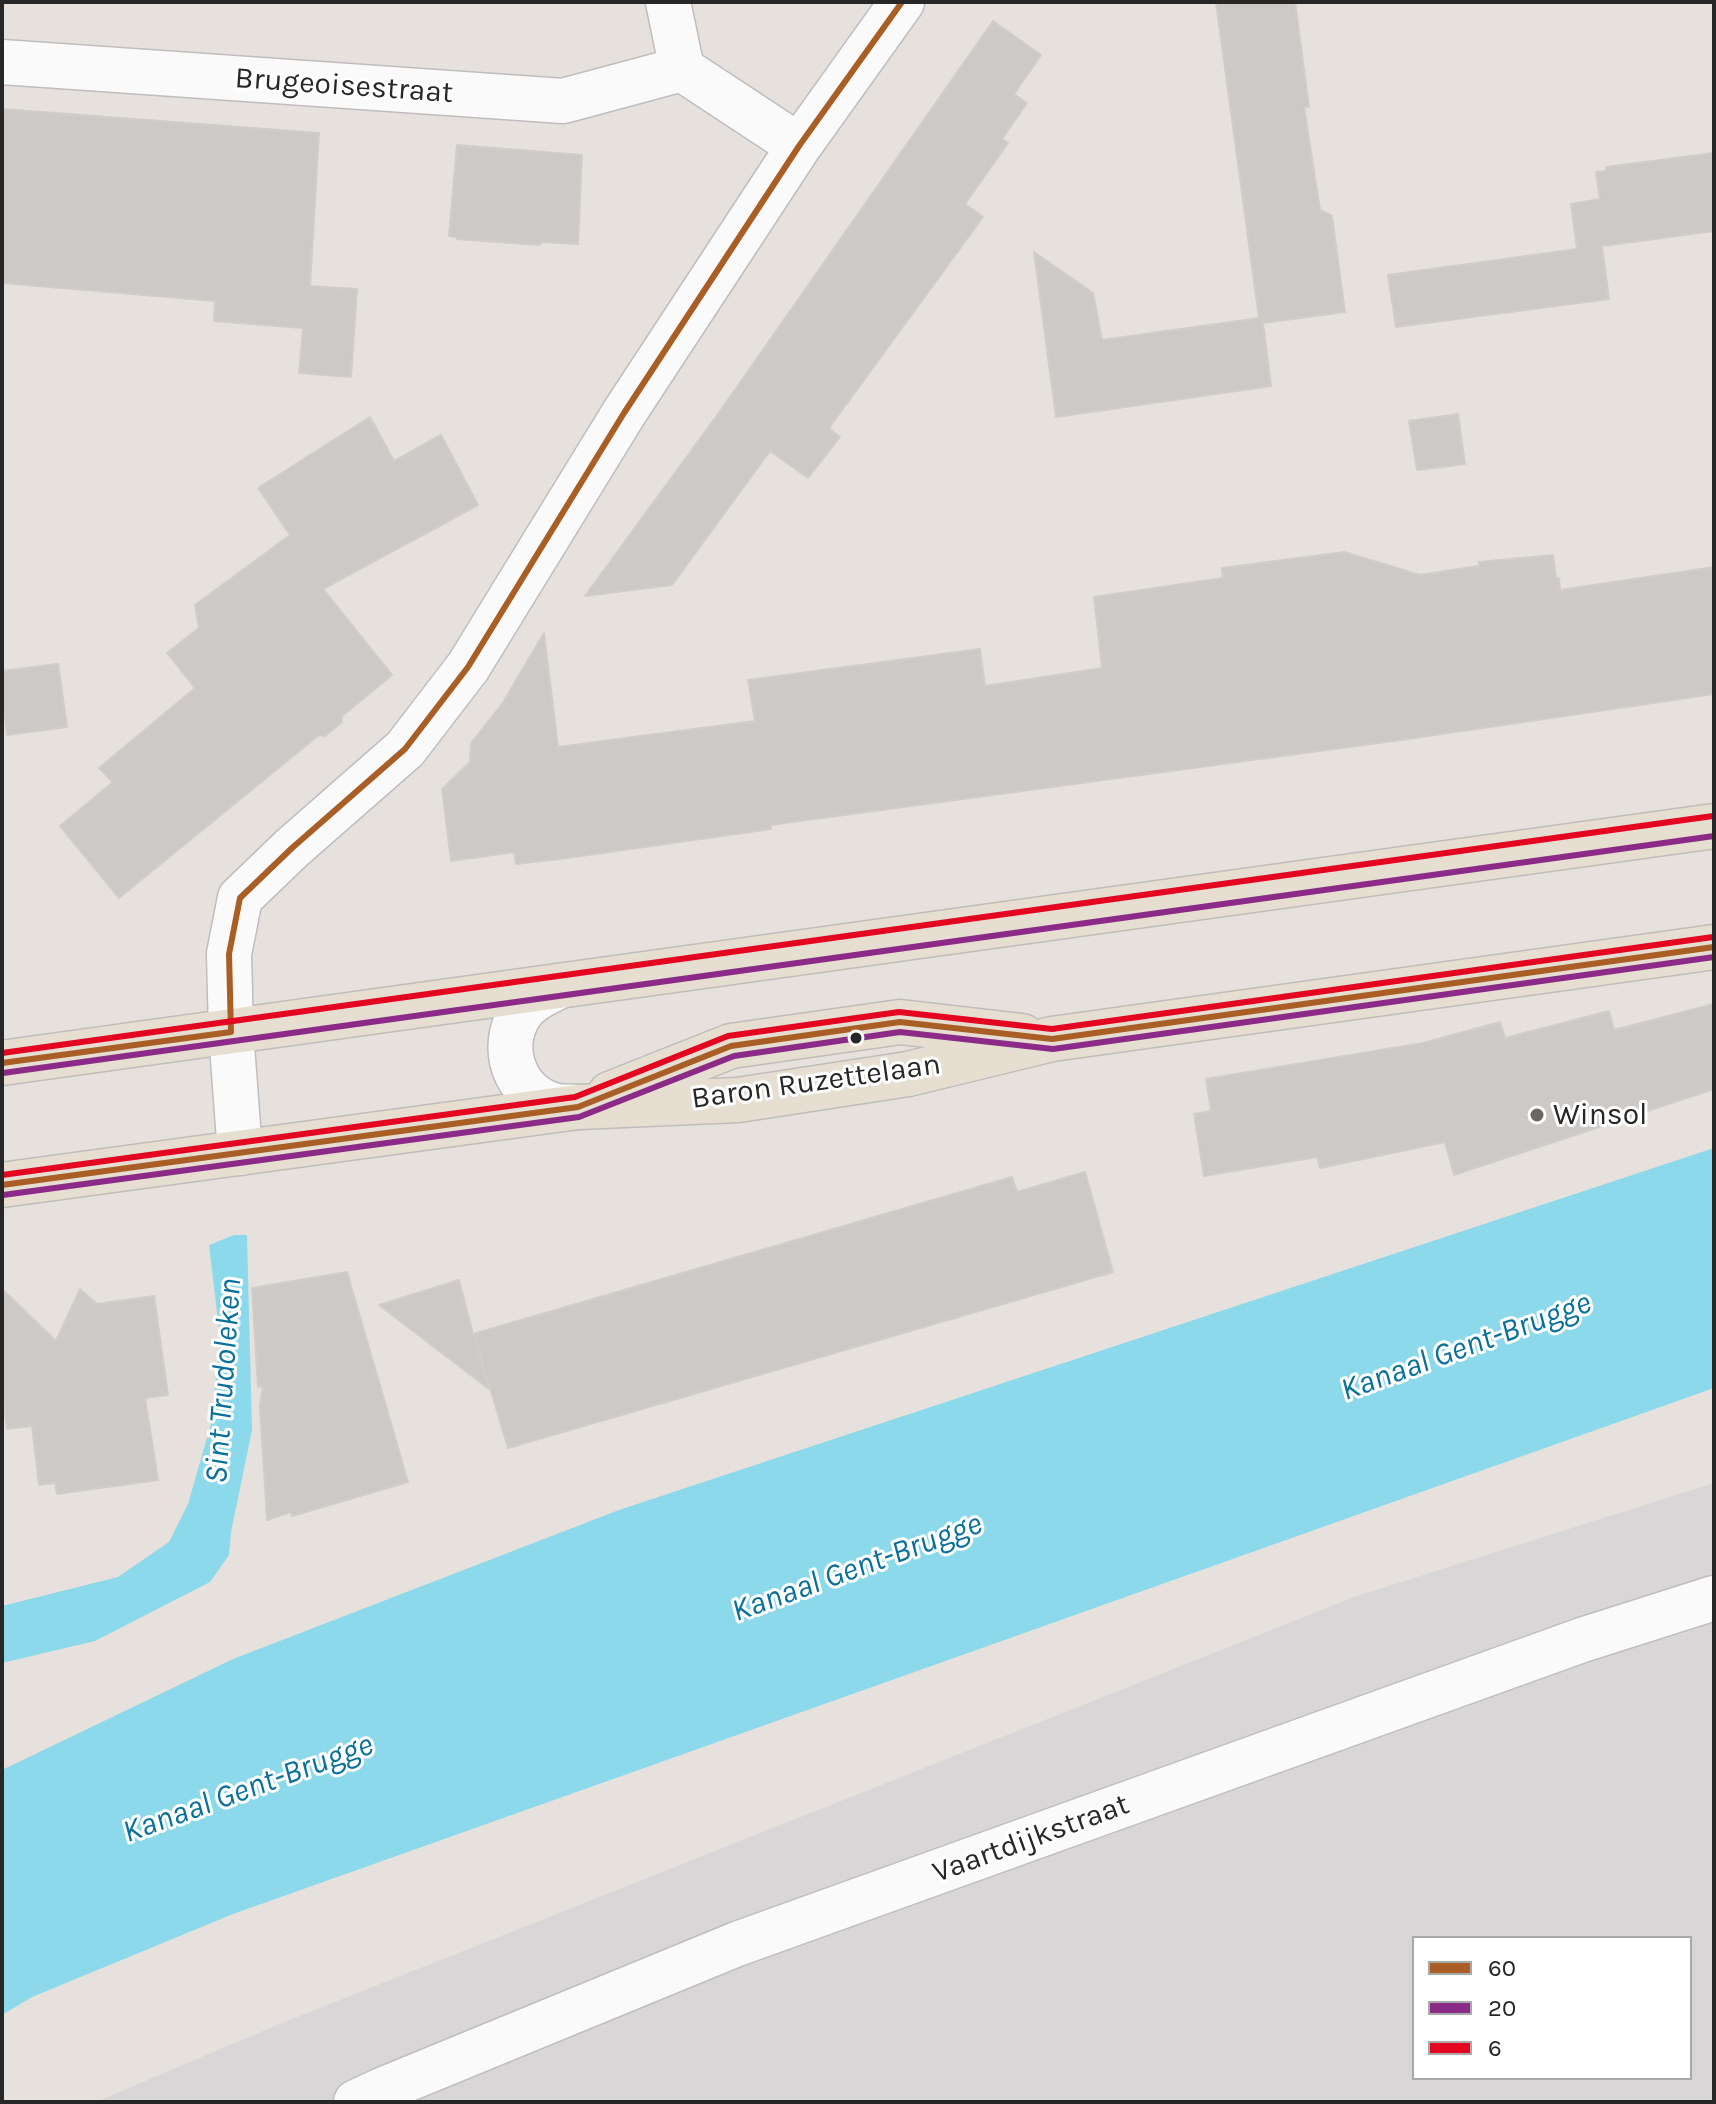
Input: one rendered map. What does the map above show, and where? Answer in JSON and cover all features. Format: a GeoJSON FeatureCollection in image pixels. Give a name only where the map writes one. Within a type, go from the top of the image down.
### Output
{"type":"FeatureCollection","features":[{"type":"Feature","properties":{"kind":"main road"},"geometry":{"type":"LineString","coordinates":[[2,1063],[1714,826]]}},
{"type":"Feature","properties":{"kind":"main road","name":"Baron Ruzettelaan"},"geometry":{"type":"LineString","coordinates":[[2,1185],[578,1107],[731,1046],[900,1022],[1052,1039],[1714,947]]}},
{"type":"Feature","properties":{"kind":"street"},"geometry":{"type":"LineString","coordinates":[[668,2],[682,69],[799,146]]}},
{"type":"Feature","properties":{"kind":"street"},"geometry":{"type":"LineString","coordinates":[[240,1153],[229,954],[240,898],[405,749],[468,667],[624,413],[799,146],[902,2]]}},
{"type":"Feature","properties":{"kind":"street","name":"Brugeoisestraat"},"geometry":{"type":"LineString","coordinates":[[2,62],[563,101],[682,69]]}},
{"type":"Feature","properties":{"kind":"street"},"geometry":{"type":"LineString","coordinates":[[560,986],[539,997],[521,1012],[511,1033],[510,1056],[518,1078],[534,1095],[554,1105],[578,1107]]}},
{"type":"Feature","properties":{"kind":"street","name":"Vaartdijkstraat"},"geometry":{"type":"LineString","coordinates":[[356,2102],[737,1944],[1582,1640],[1714,1598]]}},
{"type":"Feature","properties":{"kind":"shaded area"},"geometry":{"type":"Polygon","coordinates":[[[1714,1483],[1714,2102],[96,2102],[277,2025],[1357,1596],[1714,1483]]]}},
{"type":"Feature","properties":{"kind":"water","name":"Kanaal Gent-Brugge"},"geometry":{"type":"Polygon","coordinates":[[[1714,1148],[1714,1388],[233,1914],[32,1997],[2,2015],[2,1770],[233,1659],[619,1510],[1714,1148]]]}},
{"type":"Feature","properties":{"kind":"water","name":"Sint Trudoleken"},"geometry":{"type":"Polygon","coordinates":[[[234,1235],[247,1235],[252,1430],[229,1555],[210,1582],[95,1641],[2,1663],[2,1606],[118,1577],[169,1542],[188,1504],[211,1424],[220,1337],[209,1245],[234,1235]]]}},
{"type":"Feature","properties":{"kind":"building"},"geometry":{"type":"Polygon","coordinates":[[[1216,2],[1295,2],[1309,107],[1304,107],[1320,210],[1332,216],[1345,312],[1263,323],[1271,386],[1056,417],[1034,252],[1093,293],[1102,340],[1259,318],[1216,2]]]}},
{"type":"Feature","properties":{"kind":"building"},"geometry":{"type":"Polygon","coordinates":[[[993,21],[1041,55],[1014,94],[1027,103],[1002,139],[1008,143],[965,204],[983,217],[829,428],[840,437],[808,478],[770,451],[672,585],[585,596],[718,414],[993,21]]]}},
{"type":"Feature","properties":{"kind":"building"},"geometry":{"type":"Polygon","coordinates":[[[2,109],[319,133],[310,286],[357,289],[351,377],[299,373],[303,328],[214,321],[215,301],[2,283],[2,109]]]}},
{"type":"Feature","properties":{"kind":"building"},"geometry":{"type":"Polygon","coordinates":[[[457,145],[582,155],[578,244],[541,242],[540,245],[449,236],[457,145]]]}},
{"type":"Feature","properties":{"kind":"building"},"geometry":{"type":"Polygon","coordinates":[[[1714,153],[1714,231],[1602,246],[1609,299],[1396,327],[1388,275],[1577,249],[1571,204],[1600,199],[1596,172],[1606,171],[1606,167],[1714,153]]]}},
{"type":"Feature","properties":{"kind":"building"},"geometry":{"type":"Polygon","coordinates":[[[1458,414],[1465,464],[1417,470],[1409,421],[1458,414]]]}},
{"type":"Feature","properties":{"kind":"building"},"geometry":{"type":"Polygon","coordinates":[[[370,417],[394,461],[441,435],[478,505],[323,589],[392,675],[342,716],[342,722],[325,736],[319,735],[119,898],[60,826],[113,782],[99,768],[195,688],[167,653],[199,628],[195,605],[290,535],[258,488],[370,417]]]}},
{"type":"Feature","properties":{"kind":"building"},"geometry":{"type":"Polygon","coordinates":[[[1344,552],[1420,575],[1479,566],[1479,562],[1553,555],[1560,590],[1714,567],[1714,694],[1408,739],[770,825],[771,829],[560,859],[516,864],[514,852],[451,861],[442,789],[470,762],[471,743],[502,704],[544,633],[558,747],[755,721],[748,680],[980,649],[985,686],[1102,668],[1094,597],[1223,578],[1222,568],[1344,552]]]}},
{"type":"Feature","properties":{"kind":"building"},"geometry":{"type":"Polygon","coordinates":[[[58,664],[67,727],[7,735],[2,671],[58,664]]]}},
{"type":"Feature","properties":{"kind":"building"},"geometry":{"type":"Polygon","coordinates":[[[1714,1004],[1714,1089],[1454,1175],[1445,1142],[1320,1168],[1317,1157],[1204,1176],[1194,1114],[1211,1111],[1206,1079],[1423,1043],[1500,1022],[1505,1038],[1609,1011],[1614,1030],[1714,1004]]]}},
{"type":"Feature","properties":{"kind":"building"},"geometry":{"type":"Polygon","coordinates":[[[1085,1172],[1113,1272],[508,1448],[475,1338],[489,1389],[379,1305],[459,1280],[473,1334],[1012,1177],[1017,1192],[1085,1172]]]}},
{"type":"Feature","properties":{"kind":"building"},"geometry":{"type":"Polygon","coordinates":[[[347,1272],[408,1482],[292,1516],[291,1512],[267,1520],[260,1406],[263,1386],[258,1387],[252,1288],[347,1272]]]}},
{"type":"Feature","properties":{"kind":"building"},"geometry":{"type":"Polygon","coordinates":[[[2,1289],[56,1341],[80,1289],[97,1304],[154,1296],[168,1395],[145,1398],[158,1480],[57,1494],[55,1483],[39,1485],[32,1426],[7,1429],[2,1392],[2,1289]]]}},
{"type":"Feature","properties":{"kind":"transit line","name":"60"},"geometry":{"type":"LineString","coordinates":[[231,1032],[229,954],[240,898],[405,749],[468,667],[624,413],[799,146],[902,2]]}},
{"type":"Feature","properties":{"kind":"transit line","name":"6"},"geometry":{"type":"LineString","coordinates":[[2,1053],[1713,816]]}},
{"type":"Feature","properties":{"kind":"transit line","name":"20"},"geometry":{"type":"LineString","coordinates":[[3,1073],[1714,836]]}},
{"type":"Feature","properties":{"kind":"transit line","name":"6"},"geometry":{"type":"LineString","coordinates":[[2,1175],[575,1097],[728,1036],[899,1012],[1052,1029],[1713,937]]}},
{"type":"Feature","properties":{"kind":"transit line","name":"60"},"geometry":{"type":"LineString","coordinates":[[2,1185],[578,1107],[731,1046],[900,1022],[1052,1039],[1714,947]]}},
{"type":"Feature","properties":{"kind":"transit line","name":"20"},"geometry":{"type":"LineString","coordinates":[[3,1195],[579,1117],[734,1056],[900,1032],[1053,1049],[1714,957]]}},
{"type":"Feature","properties":{"kind":"transit line","name":"60"},"geometry":{"type":"LineString","coordinates":[[2,1063],[231,1032]]}},
{"type":"Feature","properties":{"kind":"place","name":"Winsol"},"geometry":{"type":"Point","coordinates":[1537,1115]}}]}
